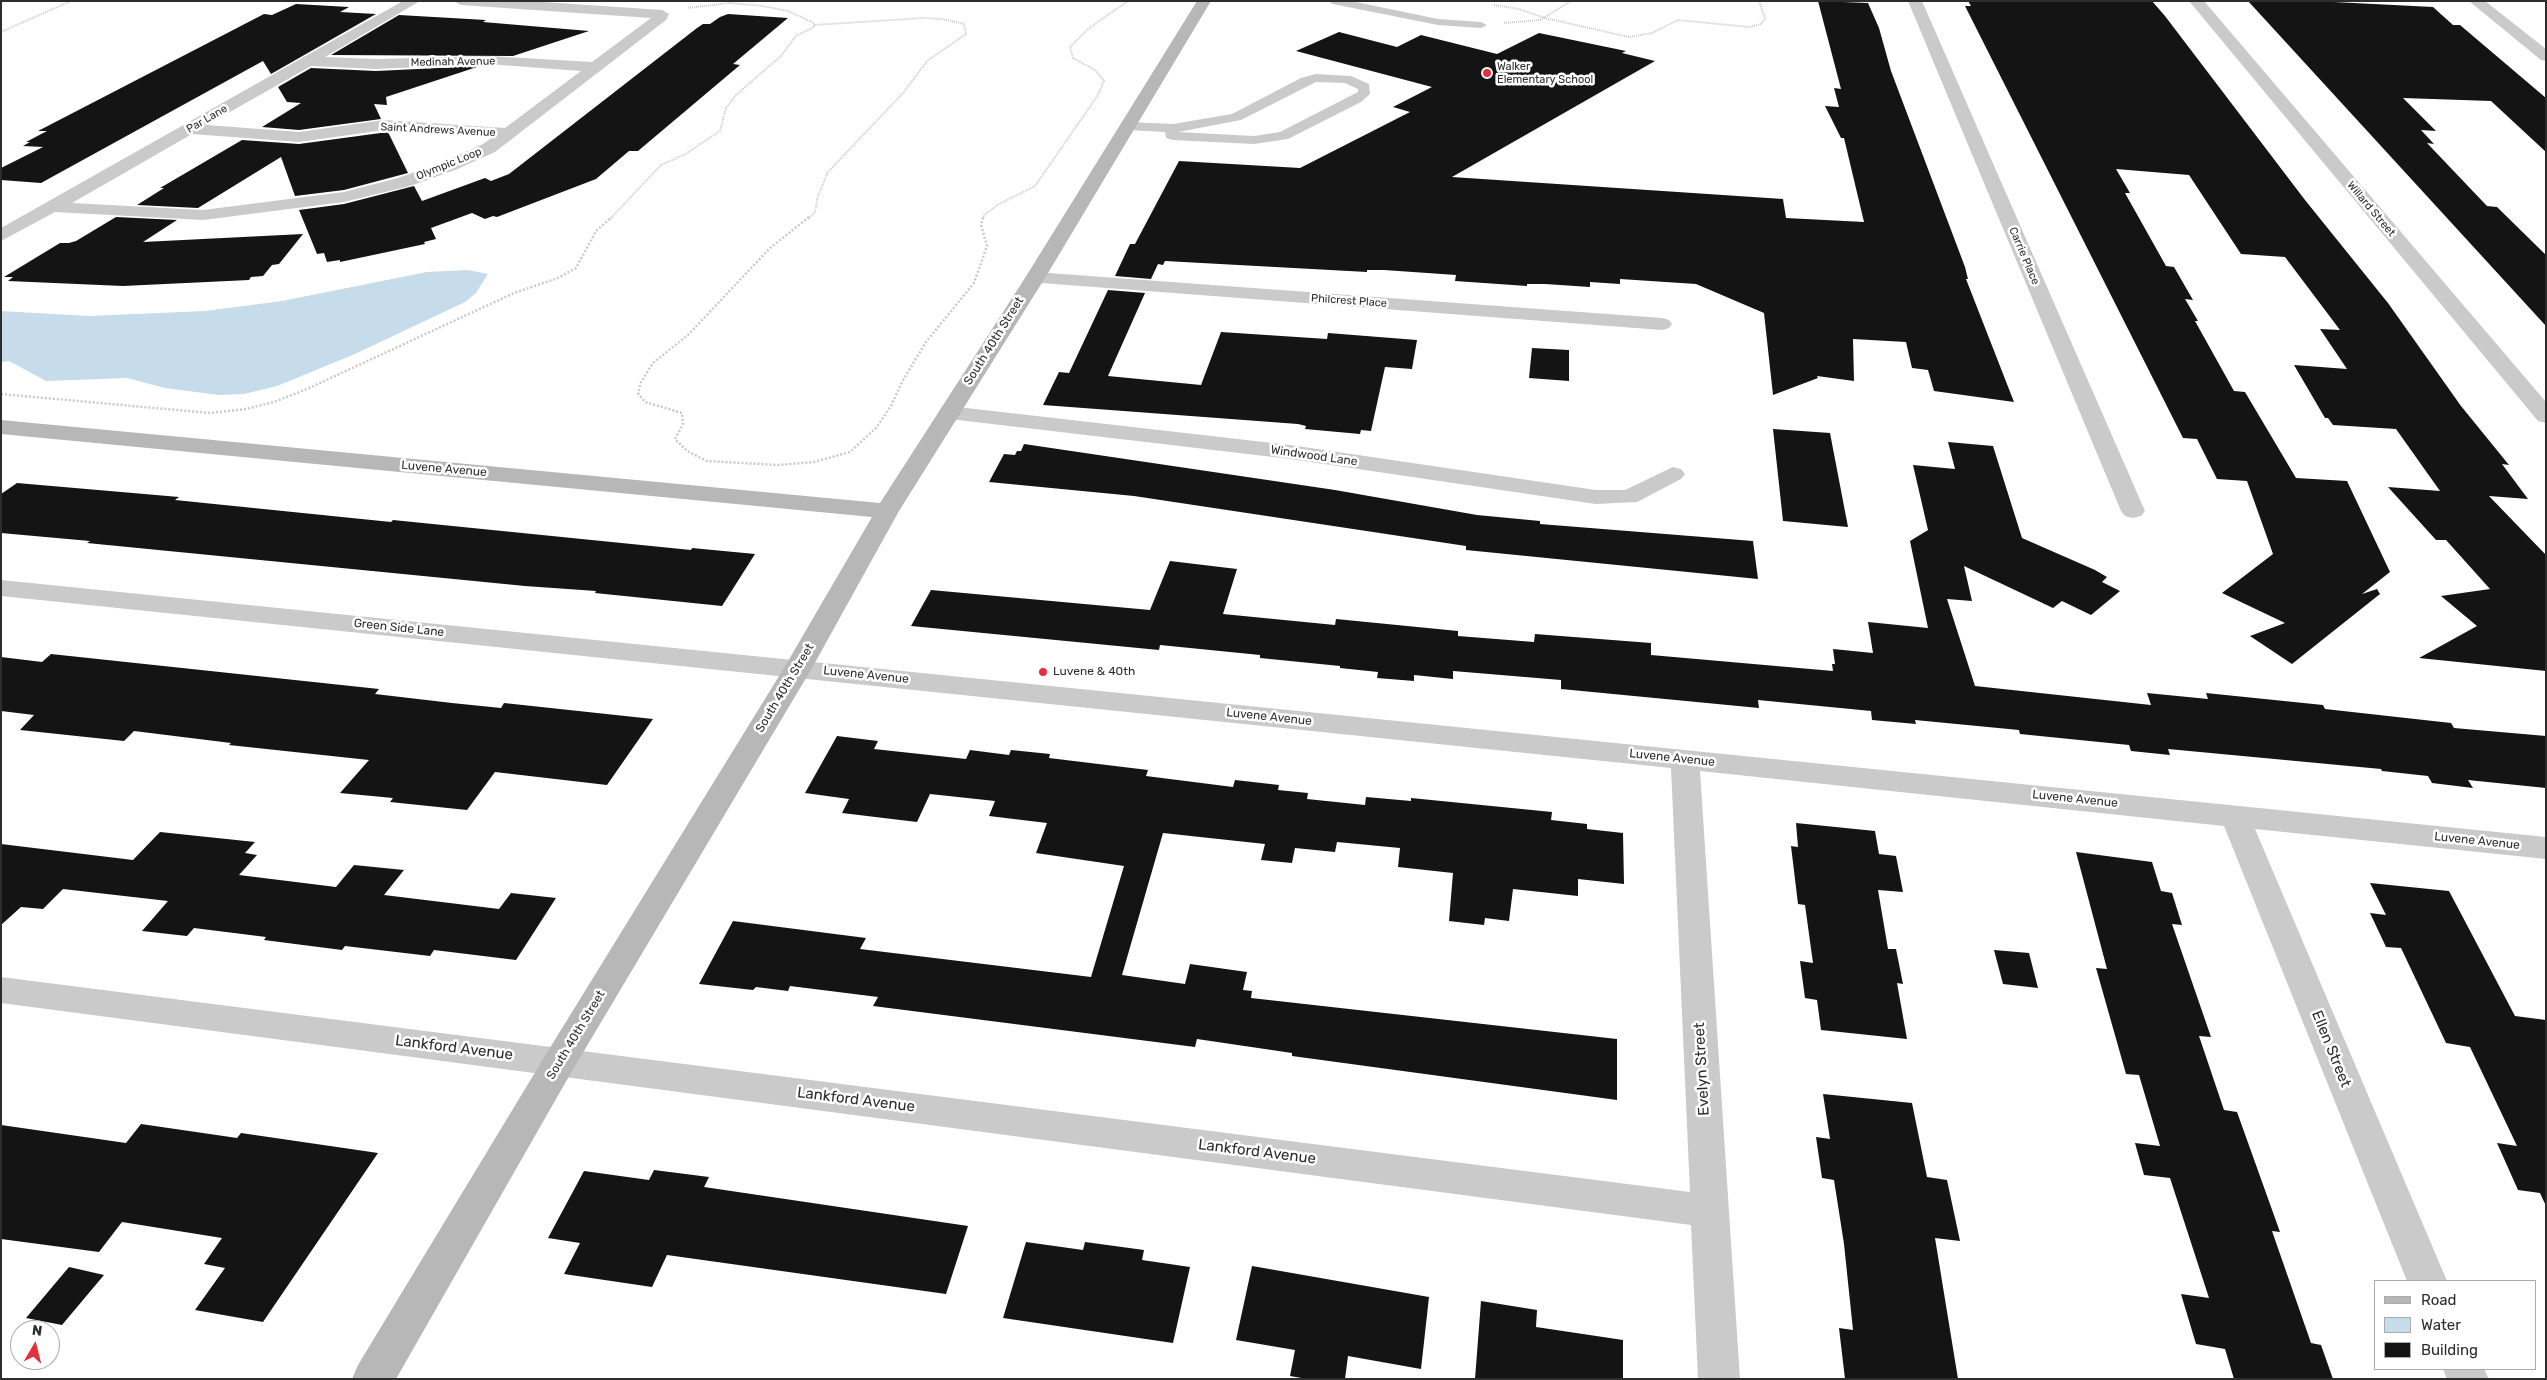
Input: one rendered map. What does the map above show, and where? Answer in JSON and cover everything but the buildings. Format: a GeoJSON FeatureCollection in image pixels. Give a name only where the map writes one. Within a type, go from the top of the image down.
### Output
{"type":"FeatureCollection","features":[{"type":"Feature","properties":{"kind":"street","name":"Par Lane"},"geometry":{"type":"LineString","coordinates":[[1,236],[413,1]]}},
{"type":"Feature","properties":{"kind":"street"},"geometry":{"type":"LineString","coordinates":[[461,1],[662,14]]}},
{"type":"Feature","properties":{"kind":"street","name":"South 40th Street"},"geometry":{"type":"LineString","coordinates":[[373,1379],[560,1061],[798,668],[887,512],[1035,278],[1204,1]]}},
{"type":"Feature","properties":{"kind":"street","name":"Carrie Place"},"geometry":{"type":"LineString","coordinates":[[1914,1],[2133,511]]}},
{"type":"Feature","properties":{"kind":"street","name":"Willard Street"},"geometry":{"type":"LineString","coordinates":[[2196,1],[2546,416]]}},
{"type":"Feature","properties":{"kind":"street"},"geometry":{"type":"LineString","coordinates":[[2476,1],[2546,57]]}},
{"type":"Feature","properties":{"kind":"street","name":"Olympic Loop"},"geometry":{"type":"LineString","coordinates":[[53,207],[179,216],[203,215],[334,199],[404,182],[449,166],[489,148],[662,14]]}},
{"type":"Feature","properties":{"kind":"street","name":"Medinah Avenue"},"geometry":{"type":"LineString","coordinates":[[310,61],[376,64],[488,60],[596,67]]}},
{"type":"Feature","properties":{"kind":"street","name":"Saint Andrews Avenue"},"geometry":{"type":"LineString","coordinates":[[188,129],[299,137],[384,125],[508,133]]}},
{"type":"Feature","properties":{"kind":"street","name":"Philcrest Place"},"geometry":{"type":"LineString","coordinates":[[1035,278],[1662,324]]}},
{"type":"Feature","properties":{"kind":"street","name":"Windwood Lane"},"geometry":{"type":"LineString","coordinates":[[949,413],[1290,452],[1596,497],[1629,496],[1673,474]]}},
{"type":"Feature","properties":{"kind":"street","name":"Luvene Avenue"},"geometry":{"type":"LineString","coordinates":[[1,427],[887,512]]}},
{"type":"Feature","properties":{"kind":"street","name":"Green Side Lane"},"geometry":{"type":"LineString","coordinates":[[1,588],[798,668]]}},
{"type":"Feature","properties":{"kind":"street","name":"Luvene Avenue"},"geometry":{"type":"LineString","coordinates":[[798,668],[2546,848]]}},
{"type":"Feature","properties":{"kind":"street","name":"Evelyn Street"},"geometry":{"type":"LineString","coordinates":[[1685,760],[1719,1379]]}},
{"type":"Feature","properties":{"kind":"street","name":"Ellen Street"},"geometry":{"type":"LineString","coordinates":[[2235,816],[2428,1280]]}},
{"type":"Feature","properties":{"kind":"street","name":"Lankford Avenue"},"geometry":{"type":"LineString","coordinates":[[1,990],[1710,1211]]}},
{"type":"Feature","properties":{"kind":"lane"},"geometry":{"type":"LineString","coordinates":[[1333,1],[1438,22],[1481,25]]}},
{"type":"Feature","properties":{"kind":"lane"},"geometry":{"type":"LineString","coordinates":[[1128,126],[1173,128],[1236,117],[1305,81],[1316,78],[1347,79],[1366,87],[1364,94],[1356,99],[1283,136],[1254,140],[1173,136],[1170,135],[1173,128]]}},
{"type":"Feature","properties":{"kind":"path"},"geometry":{"type":"LineString","coordinates":[[1,32],[71,1]]}},
{"type":"Feature","properties":{"kind":"path"},"geometry":{"type":"LineString","coordinates":[[1,394],[210,413],[246,409],[274,402],[307,389],[514,294],[558,278],[576,268],[596,231],[616,213],[661,165],[684,155],[720,131],[726,108],[736,95],[781,56],[796,36],[814,26],[923,18],[964,24],[966,34],[927,61],[903,92],[828,172],[818,196],[815,212],[794,231],[770,248],[688,335],[653,363],[641,382],[638,393],[645,402],[682,413],[683,424],[675,439],[687,452],[707,460],[778,465],[814,462],[850,452],[876,428],[891,406],[902,382],[926,342],[974,283],[988,246],[981,225],[984,215],[999,204],[1034,186],[1098,95],[1104,81],[1094,70],[1073,58],[1070,47],[1088,29],[1128,1]]}},
{"type":"Feature","properties":{"kind":"path"},"geometry":{"type":"LineString","coordinates":[[1481,25],[1545,18],[1571,1]]}},
{"type":"Feature","properties":{"kind":"path"},"geometry":{"type":"LineString","coordinates":[[1487,4],[1519,9],[1545,18],[1629,37],[1652,34],[1678,20],[1749,27],[1761,24],[1765,18],[1758,1]]}},
{"type":"Feature","properties":{"kind":"path"},"geometry":{"type":"LineString","coordinates":[[662,14],[697,6],[729,3],[788,11],[814,23],[814,26]]}},
{"type":"Feature","properties":{"kind":"water"},"geometry":{"type":"Polygon","coordinates":[[[468,270],[488,274],[476,293],[465,302],[355,354],[277,386],[244,394],[219,395],[165,388],[127,378],[46,381],[9,361],[1,362],[1,311],[89,316],[205,311],[282,301],[427,272],[468,270]]]}},
{"type":"Feature","properties":{"kind":"place","name":"Walker Elementary School"},"geometry":{"type":"Point","coordinates":[1487,73]}},
{"type":"Feature","properties":{"kind":"place","name":"Luvene & 40th"},"geometry":{"type":"Point","coordinates":[1043,672]}}]}
